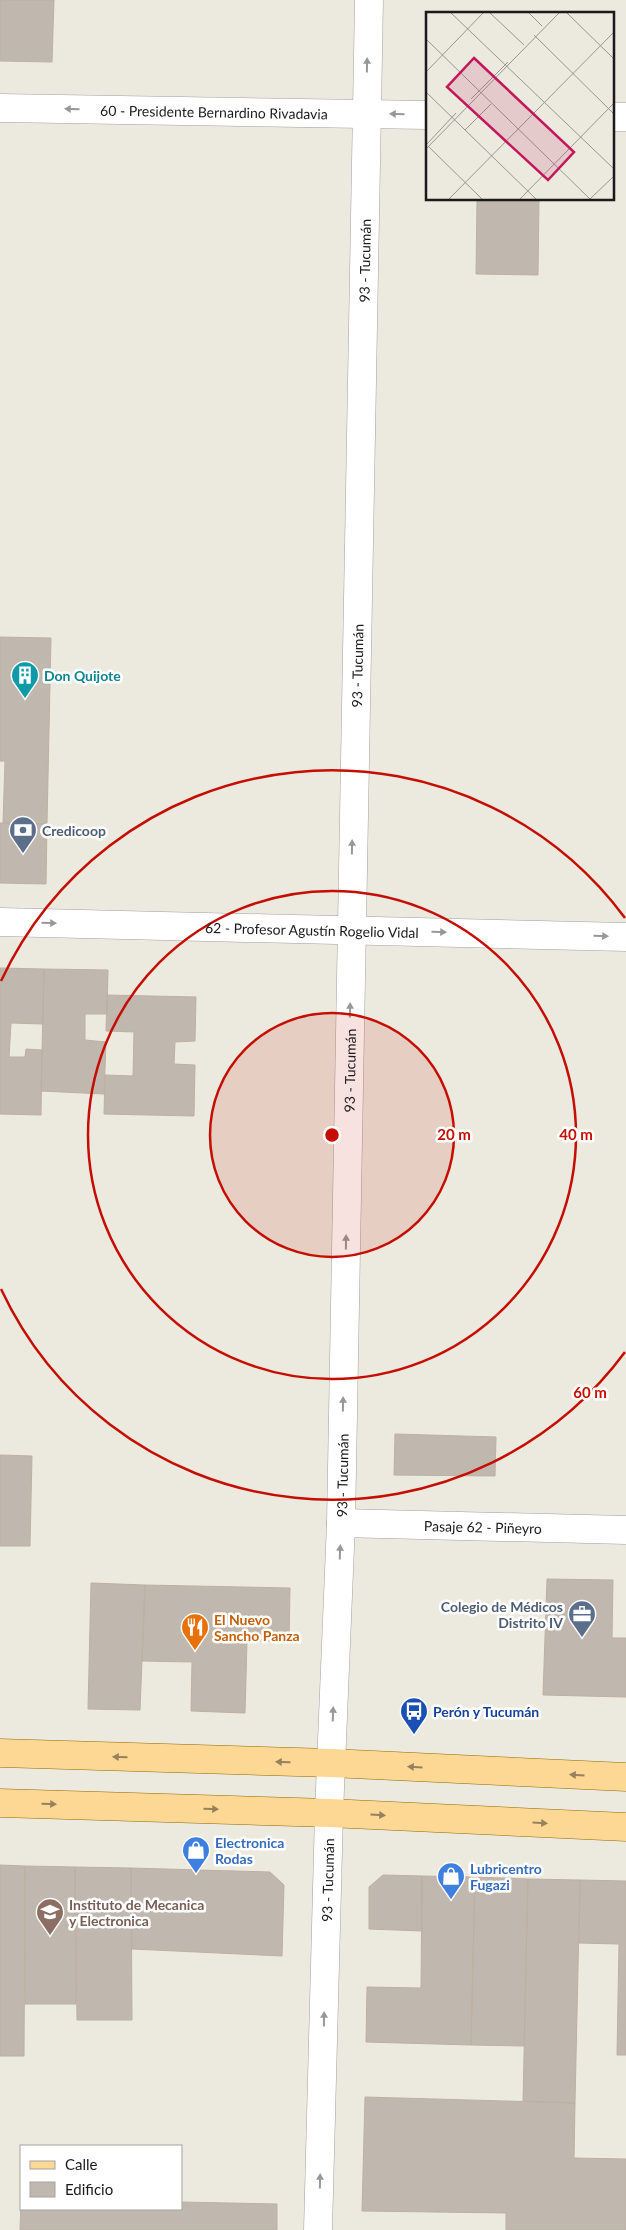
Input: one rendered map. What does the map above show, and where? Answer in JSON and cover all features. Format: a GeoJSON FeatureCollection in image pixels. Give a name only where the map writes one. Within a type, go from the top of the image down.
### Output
{"type":"FeatureCollection","features":[{"type":"Feature","properties":{"kind":"main road"},"geometry":{"type":"LineString","coordinates":[[0,1753],[332,1763],[626,1777]]}},
{"type":"Feature","properties":{"kind":"main road"},"geometry":{"type":"LineString","coordinates":[[0,1803],[329,1813],[626,1827]]}},
{"type":"Feature","properties":{"kind":"street","name":"93 - Tucumán"},"geometry":{"type":"LineString","coordinates":[[318,2230],[329,1813],[341,1523],[369,0]]}},
{"type":"Feature","properties":{"kind":"street","name":"60 - Presidente Bernardino Rivadavia"},"geometry":{"type":"LineString","coordinates":[[0,108],[426,115]]}},
{"type":"Feature","properties":{"kind":"street","name":"62 - Profesor Agustín Rogelio Vidal"},"geometry":{"type":"LineString","coordinates":[[0,922],[626,937]]}},
{"type":"Feature","properties":{"kind":"street","name":"Pasaje 62 - Piñeyro"},"geometry":{"type":"LineString","coordinates":[[341,1523],[626,1530]]}},
{"type":"Feature","properties":{"kind":"building"},"geometry":{"type":"Polygon","coordinates":[[[0,0],[54,0],[52,62],[0,61],[0,0]]]}},
{"type":"Feature","properties":{"kind":"building"},"geometry":{"type":"Polygon","coordinates":[[[477,200],[539,200],[538,275],[476,274],[477,200]]]}},
{"type":"Feature","properties":{"kind":"building","name":"Don Quijote"},"geometry":{"type":"Polygon","coordinates":[[[0,637],[51,638],[47,824],[3,823],[5,761],[0,761],[0,637]]]}},
{"type":"Feature","properties":{"kind":"building","name":"Credicoop"},"geometry":{"type":"Polygon","coordinates":[[[0,823],[47,824],[46,884],[0,883],[0,823]]]}},
{"type":"Feature","properties":{"kind":"building"},"geometry":{"type":"Polygon","coordinates":[[[0,968],[44,969],[43,1024],[11,1023],[9,1057],[25,1057],[26,1049],[42,1050],[41,1115],[0,1114],[0,968]]]}},
{"type":"Feature","properties":{"kind":"building"},"geometry":{"type":"Polygon","coordinates":[[[44,969],[108,970],[107,1014],[85,1014],[85,1040],[106,1042],[104,1094],[41,1091],[44,969]]]}},
{"type":"Feature","properties":{"kind":"building"},"geometry":{"type":"Polygon","coordinates":[[[107,995],[196,997],[195,1041],[175,1042],[174,1064],[195,1065],[194,1116],[104,1114],[105,1075],[133,1076],[134,1032],[106,1031],[107,995]]]}},
{"type":"Feature","properties":{"kind":"building"},"geometry":{"type":"Polygon","coordinates":[[[395,1434],[496,1437],[495,1476],[394,1475],[395,1434]]]}},
{"type":"Feature","properties":{"kind":"building"},"geometry":{"type":"Polygon","coordinates":[[[0,1455],[32,1456],[30,1546],[0,1546],[0,1455]]]}},
{"type":"Feature","properties":{"kind":"building","name":"Colegio de Médicos Distrito IV"},"geometry":{"type":"Polygon","coordinates":[[[547,1579],[613,1580],[612,1638],[626,1638],[626,1697],[543,1695],[547,1579]]]}},
{"type":"Feature","properties":{"kind":"building"},"geometry":{"type":"Polygon","coordinates":[[[91,1583],[145,1585],[140,1710],[88,1709],[91,1583]]]}},
{"type":"Feature","properties":{"kind":"building","name":"El Nuevo Sancho Panza"},"geometry":{"type":"Polygon","coordinates":[[[145,1585],[290,1588],[289,1641],[247,1641],[245,1713],[191,1711],[192,1662],[142,1661],[145,1585]]]}},
{"type":"Feature","properties":{"kind":"building"},"geometry":{"type":"Polygon","coordinates":[[[0,1865],[25,1866],[24,2056],[0,2056],[0,1865]]]}},
{"type":"Feature","properties":{"kind":"building"},"geometry":{"type":"Polygon","coordinates":[[[25,1866],[75,1867],[76,2004],[25,2004],[25,1866]]]}},
{"type":"Feature","properties":{"kind":"building"},"geometry":{"type":"Polygon","coordinates":[[[75,1867],[131,1868],[132,2020],[77,2020],[75,1867]]]}},
{"type":"Feature","properties":{"kind":"building"},"geometry":{"type":"Polygon","coordinates":[[[131,1868],[270,1872],[284,1885],[282,1956],[132,1949],[131,1868]]]}},
{"type":"Feature","properties":{"kind":"building"},"geometry":{"type":"Polygon","coordinates":[[[383,1875],[422,1876],[422,1931],[369,1929],[369,1887],[383,1875]]]}},
{"type":"Feature","properties":{"kind":"building"},"geometry":{"type":"Polygon","coordinates":[[[422,1876],[475,1877],[471,2045],[366,2042],[367,1987],[421,1988],[422,1876]]]}},
{"type":"Feature","properties":{"kind":"building"},"geometry":{"type":"Polygon","coordinates":[[[475,1877],[528,1879],[524,2046],[471,2045],[475,1877]]]}},
{"type":"Feature","properties":{"kind":"building"},"geometry":{"type":"Polygon","coordinates":[[[528,1879],[580,1880],[575,2103],[523,2101],[528,1879]]]}},
{"type":"Feature","properties":{"kind":"building"},"geometry":{"type":"Polygon","coordinates":[[[580,1880],[626,1881],[626,2055],[617,2055],[619,1944],[579,1943],[580,1880]]]}},
{"type":"Feature","properties":{"kind":"building"},"geometry":{"type":"Polygon","coordinates":[[[365,2097],[575,2103],[574,2158],[626,2159],[626,2230],[506,2230],[506,2213],[362,2211],[365,2097]]]}},
{"type":"Feature","properties":{"kind":"building"},"geometry":{"type":"Polygon","coordinates":[[[182,2202],[277,2204],[277,2230],[20,2230],[21,2210],[182,2210],[182,2202]]]}},
{"type":"Feature","properties":{"kind":"place","name":"Don Quijote"},"geometry":{"type":"Point","coordinates":[25,699]}},
{"type":"Feature","properties":{"kind":"place","name":"Credicoop"},"geometry":{"type":"Point","coordinates":[23,854]}},
{"type":"Feature","properties":{"kind":"place","name":"Colegio de Médicos Distrito IV"},"geometry":{"type":"Point","coordinates":[582,1638]}},
{"type":"Feature","properties":{"kind":"place","name":"El Nuevo Sancho Panza"},"geometry":{"type":"Point","coordinates":[195,1651]}},
{"type":"Feature","properties":{"kind":"place","name":"Perón y Tucumán"},"geometry":{"type":"Point","coordinates":[414,1735]}},
{"type":"Feature","properties":{"kind":"place","name":"Electronica Rodas"},"geometry":{"type":"Point","coordinates":[196,1874]}},
{"type":"Feature","properties":{"kind":"place","name":"Lubricentro Fugazi"},"geometry":{"type":"Point","coordinates":[451,1900]}},
{"type":"Feature","properties":{"kind":"place","name":"Instituto de Mecanica y Electronica"},"geometry":{"type":"Point","coordinates":[50,1936]}}]}
